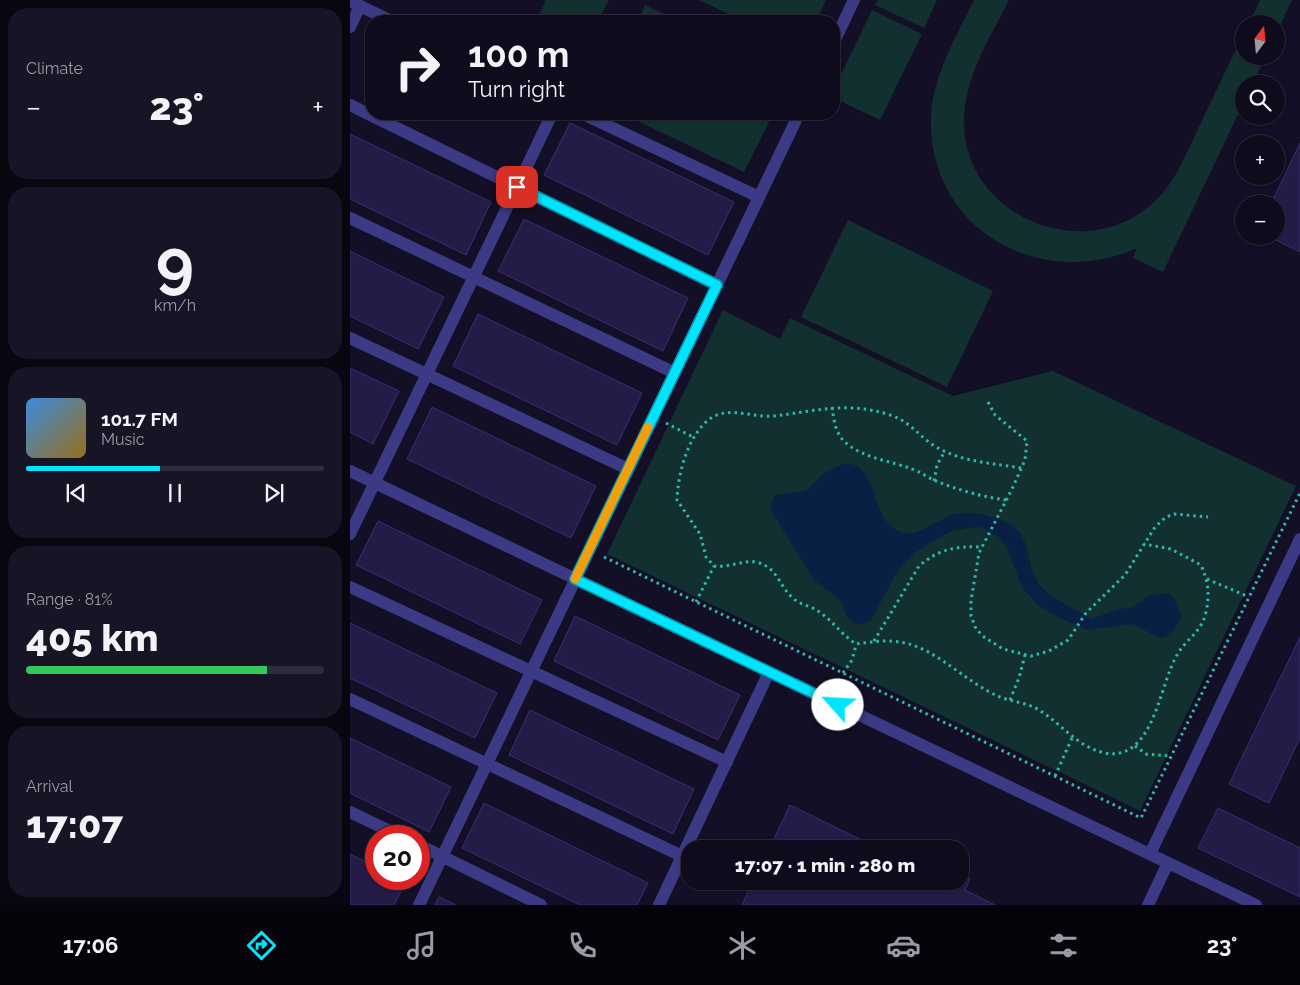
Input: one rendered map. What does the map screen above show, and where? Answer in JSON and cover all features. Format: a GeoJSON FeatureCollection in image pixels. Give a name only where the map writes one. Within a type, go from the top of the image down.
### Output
{"type":"FeatureCollection","features":[{"type":"Feature","properties":{"kind":"lane"},"geometry":{"type":"LineString","coordinates":[[840,29],[854,0]]}},
{"type":"Feature","properties":{"kind":"lane"},"geometry":{"type":"LineString","coordinates":[[350,27],[355,4],[378,15]]}},
{"type":"Feature","properties":{"kind":"lane"},"geometry":{"type":"LineString","coordinates":[[350,105],[365,112]]}},
{"type":"Feature","properties":{"kind":"lane"},"geometry":{"type":"LineString","coordinates":[[381,120],[717,285]]}},
{"type":"Feature","properties":{"kind":"lane"},"geometry":{"type":"LineString","coordinates":[[350,534],[549,120]]}},
{"type":"Feature","properties":{"kind":"lane"},"geometry":{"type":"LineString","coordinates":[[596,120],[759,198]]}},
{"type":"Feature","properties":{"kind":"lane"},"geometry":{"type":"LineString","coordinates":[[419,905],[796,120]]}},
{"type":"Feature","properties":{"kind":"lane"},"geometry":{"type":"LineString","coordinates":[[350,218],[674,373]]}},
{"type":"Feature","properties":{"kind":"lane"},"geometry":{"type":"LineString","coordinates":[[350,338],[628,469]]}},
{"type":"Feature","properties":{"kind":"lane"},"geometry":{"type":"LineString","coordinates":[[350,471],[1256,905]]}},
{"type":"Feature","properties":{"kind":"lane"},"geometry":{"type":"LineString","coordinates":[[1150,854],[1300,539]]}},
{"type":"Feature","properties":{"kind":"lane"},"geometry":{"type":"LineString","coordinates":[[350,587],[726,762]]}},
{"type":"Feature","properties":{"kind":"lane"},"geometry":{"type":"LineString","coordinates":[[689,840],[769,672]]}},
{"type":"Feature","properties":{"kind":"lane"},"geometry":{"type":"LineString","coordinates":[[350,699],[681,856]]}},
{"type":"Feature","properties":{"kind":"lane"},"geometry":{"type":"LineString","coordinates":[[350,812],[377,825]]}},
{"type":"Feature","properties":{"kind":"lane"},"geometry":{"type":"LineString","coordinates":[[430,851],[541,905]]}},
{"type":"Feature","properties":{"kind":"lane"},"geometry":{"type":"LineString","coordinates":[[659,905],[681,858]]}},
{"type":"Feature","properties":{"kind":"lane"},"geometry":{"type":"LineString","coordinates":[[1148,905],[1168,863]]}},
{"type":"Feature","properties":{"kind":"path"},"geometry":{"type":"LineString","coordinates":[[988,402],[995,415],[1028,441],[1028,448],[1021,468],[986,536],[974,580],[971,616],[976,628],[984,637],[1003,649],[1031,656],[1048,651],[1068,640],[1086,612],[1125,575],[1155,527],[1166,517],[1174,514],[1208,517]]}},
{"type":"Feature","properties":{"kind":"path"},"geometry":{"type":"LineString","coordinates":[[1021,468],[957,456],[932,445],[904,421],[892,415],[862,408],[832,407],[774,416],[722,413],[704,425],[695,438],[682,467],[677,500],[700,534],[706,557],[714,566],[725,568],[744,562],[765,566],[773,570],[794,599],[819,611],[842,634],[856,644],[890,641],[913,645],[999,697],[1037,709],[1072,738],[1104,753],[1123,754],[1135,746],[1151,723],[1177,654],[1201,628],[1209,590],[1201,565],[1186,555],[1171,549],[1144,544]]}},
{"type":"Feature","properties":{"kind":"path"},"geometry":{"type":"LineString","coordinates":[[832,407],[835,427],[847,444],[864,454],[916,470],[934,481],[992,498],[1006,500]]}},
{"type":"Feature","properties":{"kind":"path"},"geometry":{"type":"LineString","coordinates":[[662,432],[670,414]]}},
{"type":"Feature","properties":{"kind":"path"},"geometry":{"type":"LineString","coordinates":[[666,423],[695,438]]}},
{"type":"Feature","properties":{"kind":"path"},"geometry":{"type":"LineString","coordinates":[[934,481],[937,465],[945,451]]}},
{"type":"Feature","properties":{"kind":"path"},"geometry":{"type":"LineString","coordinates":[[601,556],[1141,818],[1300,493]]}},
{"type":"Feature","properties":{"kind":"path"},"geometry":{"type":"LineString","coordinates":[[874,642],[919,566],[943,550],[957,546],[982,547]]}},
{"type":"Feature","properties":{"kind":"path"},"geometry":{"type":"LineString","coordinates":[[696,602],[714,566]]}},
{"type":"Feature","properties":{"kind":"path"},"geometry":{"type":"LineString","coordinates":[[1207,580],[1249,597]]}},
{"type":"Feature","properties":{"kind":"path"},"geometry":{"type":"LineString","coordinates":[[843,673],[852,660],[856,644]]}},
{"type":"Feature","properties":{"kind":"path"},"geometry":{"type":"LineString","coordinates":[[1010,700],[1019,678],[1025,655]]}},
{"type":"Feature","properties":{"kind":"path"},"geometry":{"type":"LineString","coordinates":[[1055,776],[1072,738]]}},
{"type":"Feature","properties":{"kind":"path"},"geometry":{"type":"LineString","coordinates":[[1135,746],[1146,754],[1171,756]]}},
{"type":"Feature","properties":{"kind":"green space"},"geometry":{"type":"Polygon","coordinates":[[[546,0],[609,0],[601,15],[539,15],[546,0]]]}},
{"type":"Feature","properties":{"kind":"green space"},"geometry":{"type":"Polygon","coordinates":[[[699,0],[826,0],[819,15],[730,15],[699,0]]]}},
{"type":"Feature","properties":{"kind":"green space"},"geometry":{"type":"Polygon","coordinates":[[[878,0],[937,0],[924,28],[875,5],[878,0]]]}},
{"type":"Feature","properties":{"kind":"green space"},"geometry":{"type":"Polygon","coordinates":[[[974,0],[1009,0],[978,61],[967,93],[964,127],[971,160],[987,187],[1010,209],[1037,224],[1068,231],[1099,230],[1129,220],[1156,200],[1163,193],[1180,167],[1235,52],[1235,65],[1262,65],[1256,75],[1235,75],[1235,121],[1163,272],[1133,258],[1137,248],[1100,260],[1063,262],[1028,255],[996,241],[969,219],[948,190],[935,156],[931,117],[936,86],[953,42],[974,0]]]}},
{"type":"Feature","properties":{"kind":"green space"},"geometry":{"type":"Polygon","coordinates":[[[1260,0],[1292,0],[1285,15],[1253,15],[1260,0]]]}},
{"type":"Feature","properties":{"kind":"green space"},"geometry":{"type":"Polygon","coordinates":[[[645,5],[666,15],[641,15],[645,5]]]}},
{"type":"Feature","properties":{"kind":"green space"},"geometry":{"type":"Polygon","coordinates":[[[872,10],[922,34],[880,120],[840,101],[840,77],[872,10]]]}},
{"type":"Feature","properties":{"kind":"green space"},"geometry":{"type":"Polygon","coordinates":[[[636,120],[770,120],[744,172],[636,120]]]}},
{"type":"Feature","properties":{"kind":"green space"},"geometry":{"type":"Polygon","coordinates":[[[848,220],[993,291],[947,387],[801,317],[848,220]]]}},
{"type":"Feature","properties":{"kind":"green space"},"geometry":{"type":"Polygon","coordinates":[[[723,310],[780,339],[790,318],[953,396],[1053,371],[1296,486],[1140,811],[607,554],[723,310]]]}},
{"type":"Feature","properties":{"kind":"water"},"geometry":{"type":"Polygon","coordinates":[[[846,463],[857,466],[870,481],[881,512],[887,522],[895,529],[910,533],[961,513],[982,514],[996,518],[1016,528],[1021,534],[1025,541],[1036,579],[1041,586],[1054,597],[1091,619],[1116,610],[1133,607],[1150,595],[1169,593],[1177,603],[1181,617],[1173,631],[1166,637],[1159,638],[1133,624],[1087,630],[1048,612],[1036,603],[1022,587],[1006,546],[981,527],[949,532],[917,551],[897,572],[871,620],[860,625],[854,623],[847,616],[840,600],[814,580],[770,509],[774,495],[806,491],[825,472],[846,463]]]}},
{"type":"Feature","properties":{"kind":"building"},"geometry":{"type":"Polygon","coordinates":[[[570,123],[734,202],[708,255],[544,175],[570,123]]]}},
{"type":"Feature","properties":{"kind":"building"},"geometry":{"type":"Polygon","coordinates":[[[350,134],[491,202],[466,255],[350,199],[350,134]]]}},
{"type":"Feature","properties":{"kind":"building"},"geometry":{"type":"Polygon","coordinates":[[[1300,143],[1300,252],[1285,244],[1285,195],[1275,195],[1280,185],[1285,185],[1285,175],[1300,143]]]}},
{"type":"Feature","properties":{"kind":"building"},"geometry":{"type":"Polygon","coordinates":[[[524,219],[688,298],[663,351],[498,271],[524,219]]]}},
{"type":"Feature","properties":{"kind":"building"},"geometry":{"type":"Polygon","coordinates":[[[350,251],[444,297],[418,349],[350,316],[350,251]]]}},
{"type":"Feature","properties":{"kind":"building"},"geometry":{"type":"Polygon","coordinates":[[[478,314],[642,393],[617,445],[453,366],[478,314]]]}},
{"type":"Feature","properties":{"kind":"building"},"geometry":{"type":"Polygon","coordinates":[[[350,368],[399,391],[373,444],[350,432],[350,368]]]}},
{"type":"Feature","properties":{"kind":"building"},"geometry":{"type":"Polygon","coordinates":[[[432,407],[596,486],[571,538],[407,459],[432,407]]]}},
{"type":"Feature","properties":{"kind":"building"},"geometry":{"type":"Polygon","coordinates":[[[378,521],[542,600],[520,644],[356,565],[378,521]]]}},
{"type":"Feature","properties":{"kind":"building"},"geometry":{"type":"Polygon","coordinates":[[[575,616],[740,695],[718,740],[554,661],[575,616]]]}},
{"type":"Feature","properties":{"kind":"building"},"geometry":{"type":"Polygon","coordinates":[[[350,623],[497,693],[475,738],[350,678],[350,623]]]}},
{"type":"Feature","properties":{"kind":"building"},"geometry":{"type":"Polygon","coordinates":[[[1300,637],[1300,738],[1269,803],[1229,784],[1300,637]]]}},
{"type":"Feature","properties":{"kind":"building"},"geometry":{"type":"Polygon","coordinates":[[[530,710],[694,789],[673,834],[509,755],[530,710]]]}},
{"type":"Feature","properties":{"kind":"building"},"geometry":{"type":"Polygon","coordinates":[[[350,738],[451,787],[430,830],[430,825],[415,825],[350,793],[350,738]]]}},
{"type":"Feature","properties":{"kind":"building"},"geometry":{"type":"Polygon","coordinates":[[[484,803],[648,883],[637,905],[580,905],[462,848],[484,803]]]}},
{"type":"Feature","properties":{"kind":"building"},"geometry":{"type":"Polygon","coordinates":[[[790,805],[862,840],[773,840],[790,805]]]}},
{"type":"Feature","properties":{"kind":"building"},"geometry":{"type":"Polygon","coordinates":[[[1218,808],[1300,848],[1300,897],[1198,848],[1218,808]]]}},
{"type":"Feature","properties":{"kind":"building"},"geometry":{"type":"Polygon","coordinates":[[[350,854],[365,862],[365,890],[402,890],[394,905],[350,905],[350,854]]]}},
{"type":"Feature","properties":{"kind":"building"},"geometry":{"type":"Polygon","coordinates":[[[749,890],[965,890],[995,905],[742,905],[749,890]]]}},
{"type":"Feature","properties":{"kind":"building"},"geometry":{"type":"Polygon","coordinates":[[[439,897],[456,905],[435,905],[439,897]]]}},
{"type":"Feature","properties":{"kind":"slow traffic"},"geometry":{"type":"LineString","coordinates":[[575,579],[648,427]]}},
{"type":"Feature","properties":{"kind":"route"},"geometry":{"type":"LineString","coordinates":[[517,187],[717,285],[575,579],[838,705]]}}]}
